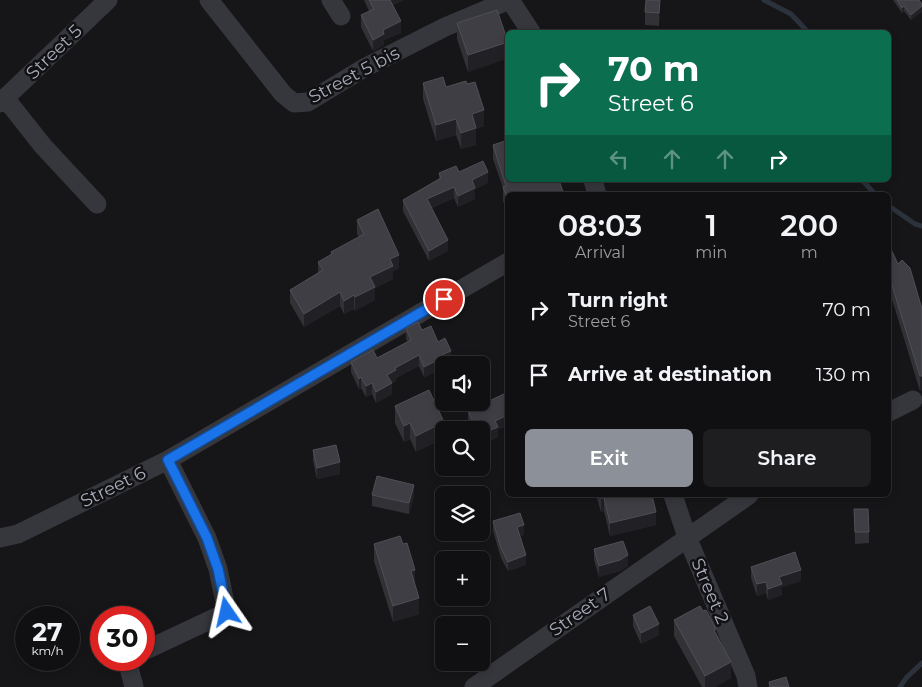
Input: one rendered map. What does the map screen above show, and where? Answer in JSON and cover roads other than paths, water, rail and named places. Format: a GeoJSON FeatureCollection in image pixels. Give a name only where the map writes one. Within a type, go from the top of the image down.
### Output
{"type":"FeatureCollection","features":[{"type":"Feature","properties":{"kind":"street","name":"Street 5"},"geometry":{"type":"LineString","coordinates":[[2,101],[108,0]]}},
{"type":"Feature","properties":{"kind":"street","name":"Street 5 bis"},"geometry":{"type":"LineString","coordinates":[[209,0],[283,94],[294,103],[308,102],[364,68],[445,27],[509,0]]}},
{"type":"Feature","properties":{"kind":"street"},"geometry":{"type":"LineString","coordinates":[[509,0],[530,30]]}},
{"type":"Feature","properties":{"kind":"street"},"geometry":{"type":"LineString","coordinates":[[2,101],[97,204]]}},
{"type":"Feature","properties":{"kind":"street","name":"Street 6"},"geometry":{"type":"LineString","coordinates":[[0,538],[18,534],[168,460],[505,264]]}},
{"type":"Feature","properties":{"kind":"street"},"geometry":{"type":"LineString","coordinates":[[891,411],[913,400]]}},
{"type":"Feature","properties":{"kind":"street"},"geometry":{"type":"LineString","coordinates":[[155,646],[227,612],[218,569],[207,538],[168,460]]}},
{"type":"Feature","properties":{"kind":"street","name":"Street 2"},"geometry":{"type":"LineString","coordinates":[[674,497],[687,537],[742,668],[748,687]]}},
{"type":"Feature","properties":{"kind":"street","name":"Street 7"},"geometry":{"type":"LineString","coordinates":[[474,687],[746,497]]}},
{"type":"Feature","properties":{"kind":"street"},"geometry":{"type":"LineString","coordinates":[[130,671],[134,687]]}},
{"type":"Feature","properties":{"kind":"waterway"},"geometry":{"type":"LineString","coordinates":[[764,0],[791,14],[806,30]]}},
{"type":"Feature","properties":{"kind":"waterway"},"geometry":{"type":"LineString","coordinates":[[864,182],[873,192]]}},
{"type":"Feature","properties":{"kind":"waterway"},"geometry":{"type":"LineString","coordinates":[[891,207],[915,224],[922,226]]}},
{"type":"Feature","properties":{"kind":"waterway"},"geometry":{"type":"LineString","coordinates":[[900,687],[907,677],[922,663]]}}]}
